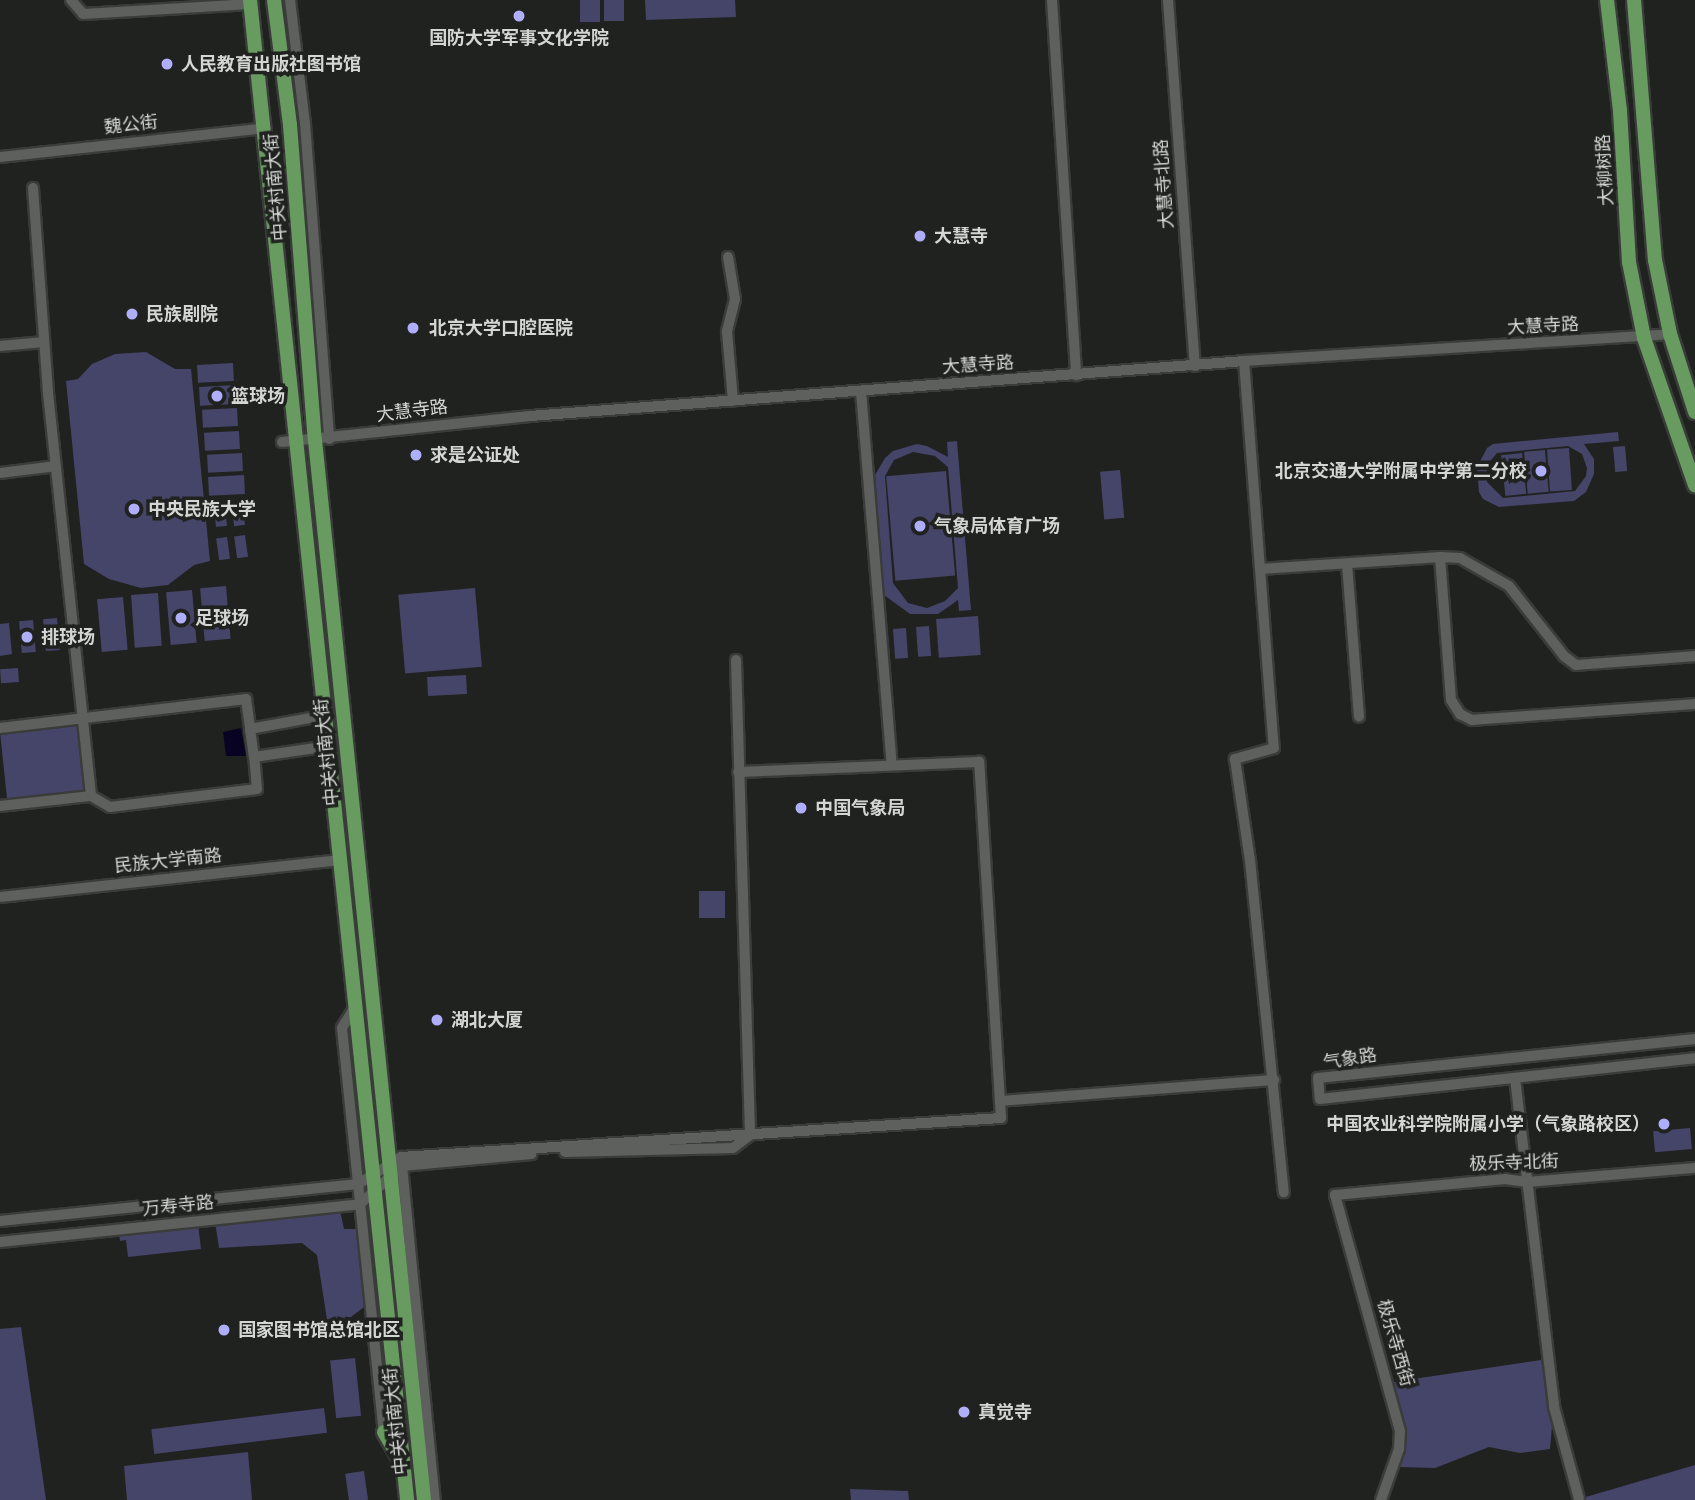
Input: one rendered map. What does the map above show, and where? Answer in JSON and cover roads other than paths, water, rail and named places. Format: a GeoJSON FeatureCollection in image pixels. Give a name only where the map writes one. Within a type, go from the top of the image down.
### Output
{"type":"FeatureCollection","features":[{"type":"Feature","properties":{"kind":"main road","name":"中关村南大街"},"geometry":{"type":"LineString","coordinates":[[274,0],[290,125],[395,1166],[424,1500]]}},
{"type":"Feature","properties":{"kind":"main road","name":"大柳树路"},"geometry":{"type":"LineString","coordinates":[[1607,0],[1620,111],[1629,262],[1644,338],[1695,485]]}},
{"type":"Feature","properties":{"kind":"main road"},"geometry":{"type":"LineString","coordinates":[[1634,0],[1655,260],[1670,334],[1695,412]]}},
{"type":"Feature","properties":{"kind":"main road","name":"中关村南大街"},"geometry":{"type":"LineString","coordinates":[[250,2],[407,1500]]}},
{"type":"Feature","properties":{"kind":"main road"},"geometry":{"type":"LineString","coordinates":[[411,1369],[423,1391]]}},
{"type":"Feature","properties":{"kind":"main road"},"geometry":{"type":"LineString","coordinates":[[384,1432],[404,1466]]}},
{"type":"Feature","properties":{"kind":"street"},"geometry":{"type":"LineString","coordinates":[[71,0],[83,14],[250,2]]}},
{"type":"Feature","properties":{"kind":"street","name":"中关村南大街"},"geometry":{"type":"LineString","coordinates":[[290,0],[305,124],[322,439]]}},
{"type":"Feature","properties":{"kind":"street"},"geometry":{"type":"LineString","coordinates":[[1052,0],[1076,375]]}},
{"type":"Feature","properties":{"kind":"street","name":"大慧寺北路"},"geometry":{"type":"LineString","coordinates":[[1168,0],[1195,366]]}},
{"type":"Feature","properties":{"kind":"street","name":"魏公街"},"geometry":{"type":"LineString","coordinates":[[0,158],[265,128]]}},
{"type":"Feature","properties":{"kind":"street"},"geometry":{"type":"LineString","coordinates":[[33,188],[44,342],[91,796]]}},
{"type":"Feature","properties":{"kind":"street"},"geometry":{"type":"LineString","coordinates":[[728,257],[735,299],[727,332],[733,401]]}},
{"type":"Feature","properties":{"kind":"street","name":"大慧寺路"},"geometry":{"type":"LineString","coordinates":[[282,442],[446,424],[861,391],[1244,362],[1644,338],[1670,334]]}},
{"type":"Feature","properties":{"kind":"street"},"geometry":{"type":"LineString","coordinates":[[0,346],[44,342]]}},
{"type":"Feature","properties":{"kind":"street"},"geometry":{"type":"LineString","coordinates":[[1244,362],[1274,748],[1235,760],[1250,860],[1284,1192]]}},
{"type":"Feature","properties":{"kind":"street"},"geometry":{"type":"LineString","coordinates":[[861,391],[892,765]]}},
{"type":"Feature","properties":{"kind":"street"},"geometry":{"type":"LineString","coordinates":[[0,473],[56,466]]}},
{"type":"Feature","properties":{"kind":"street"},"geometry":{"type":"LineString","coordinates":[[1261,569],[1440,557],[1460,558],[1509,586],[1564,656],[1576,666],[1695,656]]}},
{"type":"Feature","properties":{"kind":"street"},"geometry":{"type":"LineString","coordinates":[[1440,557],[1451,700],[1460,715],[1472,720],[1695,704]]}},
{"type":"Feature","properties":{"kind":"street"},"geometry":{"type":"LineString","coordinates":[[1347,564],[1359,717]]}},
{"type":"Feature","properties":{"kind":"street"},"geometry":{"type":"LineString","coordinates":[[736,660],[750,1135]]}},
{"type":"Feature","properties":{"kind":"street"},"geometry":{"type":"LineString","coordinates":[[0,728],[246,699],[257,789],[110,807],[91,796],[0,806]]}},
{"type":"Feature","properties":{"kind":"street"},"geometry":{"type":"LineString","coordinates":[[250,729],[326,715]]}},
{"type":"Feature","properties":{"kind":"street"},"geometry":{"type":"LineString","coordinates":[[254,757],[329,746]]}},
{"type":"Feature","properties":{"kind":"street"},"geometry":{"type":"LineString","coordinates":[[360,1204],[374,1182],[395,1166],[750,1135],[1001,1118],[979,762],[738,772]]}},
{"type":"Feature","properties":{"kind":"street","name":"民族大学南路"},"geometry":{"type":"LineString","coordinates":[[0,897],[340,860]]}},
{"type":"Feature","properties":{"kind":"street","name":"中关村南大街"},"geometry":{"type":"LineString","coordinates":[[355,1007],[342,1028],[384,1432]]}},
{"type":"Feature","properties":{"kind":"street","name":"气象路"},"geometry":{"type":"LineString","coordinates":[[1695,1039],[1318,1078],[1320,1099],[1695,1058]]}},
{"type":"Feature","properties":{"kind":"street"},"geometry":{"type":"LineString","coordinates":[[1418,1068],[1420,1088]]}},
{"type":"Feature","properties":{"kind":"street"},"geometry":{"type":"LineString","coordinates":[[1515,1078],[1554,1407],[1579,1499]]}},
{"type":"Feature","properties":{"kind":"street"},"geometry":{"type":"LineString","coordinates":[[1000,1101],[1274,1080]]}},
{"type":"Feature","properties":{"kind":"street","name":"中关村南大街"},"geometry":{"type":"LineString","coordinates":[[395,1166],[423,1391],[427,1403],[435,1500]]}},
{"type":"Feature","properties":{"kind":"street","name":"极乐寺北街"},"geometry":{"type":"LineString","coordinates":[[1335,1195],[1505,1179],[1527,1182],[1695,1168]]}},
{"type":"Feature","properties":{"kind":"street"},"geometry":{"type":"LineString","coordinates":[[358,1184],[374,1182]]}},
{"type":"Feature","properties":{"kind":"street","name":"万寿寺路"},"geometry":{"type":"LineString","coordinates":[[0,1221],[358,1184]]}},
{"type":"Feature","properties":{"kind":"street","name":"极乐寺西街"},"geometry":{"type":"LineString","coordinates":[[1335,1195],[1400,1431],[1393,1471],[1381,1500]]}},
{"type":"Feature","properties":{"kind":"street","name":"万寿寺路"},"geometry":{"type":"LineString","coordinates":[[0,1242],[360,1204]]}},
{"type":"Feature","properties":{"kind":"place","name":"国防大学军事文化学院"},"geometry":{"type":"Point","coordinates":[519,16]}},
{"type":"Feature","properties":{"kind":"place","name":"人民教育出版社图书馆"},"geometry":{"type":"Point","coordinates":[167,64]}},
{"type":"Feature","properties":{"kind":"place","name":"大慧寺"},"geometry":{"type":"Point","coordinates":[920,236]}},
{"type":"Feature","properties":{"kind":"place","name":"民族剧院"},"geometry":{"type":"Point","coordinates":[132,314]}},
{"type":"Feature","properties":{"kind":"place","name":"北京大学口腔医院"},"geometry":{"type":"Point","coordinates":[413,328]}},
{"type":"Feature","properties":{"kind":"place","name":"篮球场"},"geometry":{"type":"Point","coordinates":[217,396]}},
{"type":"Feature","properties":{"kind":"place","name":"求是公证处"},"geometry":{"type":"Point","coordinates":[416,455]}},
{"type":"Feature","properties":{"kind":"place","name":"北京交通大学附属中学第二分校"},"geometry":{"type":"Point","coordinates":[1541,471]}},
{"type":"Feature","properties":{"kind":"place","name":"中央民族大学"},"geometry":{"type":"Point","coordinates":[134,509]}},
{"type":"Feature","properties":{"kind":"place","name":"气象局体育广场"},"geometry":{"type":"Point","coordinates":[920,526]}},
{"type":"Feature","properties":{"kind":"place","name":"足球场"},"geometry":{"type":"Point","coordinates":[181,618]}},
{"type":"Feature","properties":{"kind":"place","name":"排球场"},"geometry":{"type":"Point","coordinates":[27,637]}},
{"type":"Feature","properties":{"kind":"place","name":"中国气象局"},"geometry":{"type":"Point","coordinates":[801,808]}},
{"type":"Feature","properties":{"kind":"place","name":"湖北大厦"},"geometry":{"type":"Point","coordinates":[437,1020]}},
{"type":"Feature","properties":{"kind":"place","name":"中国农业科学院附属小学（气象路校区）"},"geometry":{"type":"Point","coordinates":[1664,1124]}},
{"type":"Feature","properties":{"kind":"place","name":"国家图书馆总馆北区"},"geometry":{"type":"Point","coordinates":[224,1330]}},
{"type":"Feature","properties":{"kind":"place","name":"真觉寺"},"geometry":{"type":"Point","coordinates":[964,1412]}}]}
